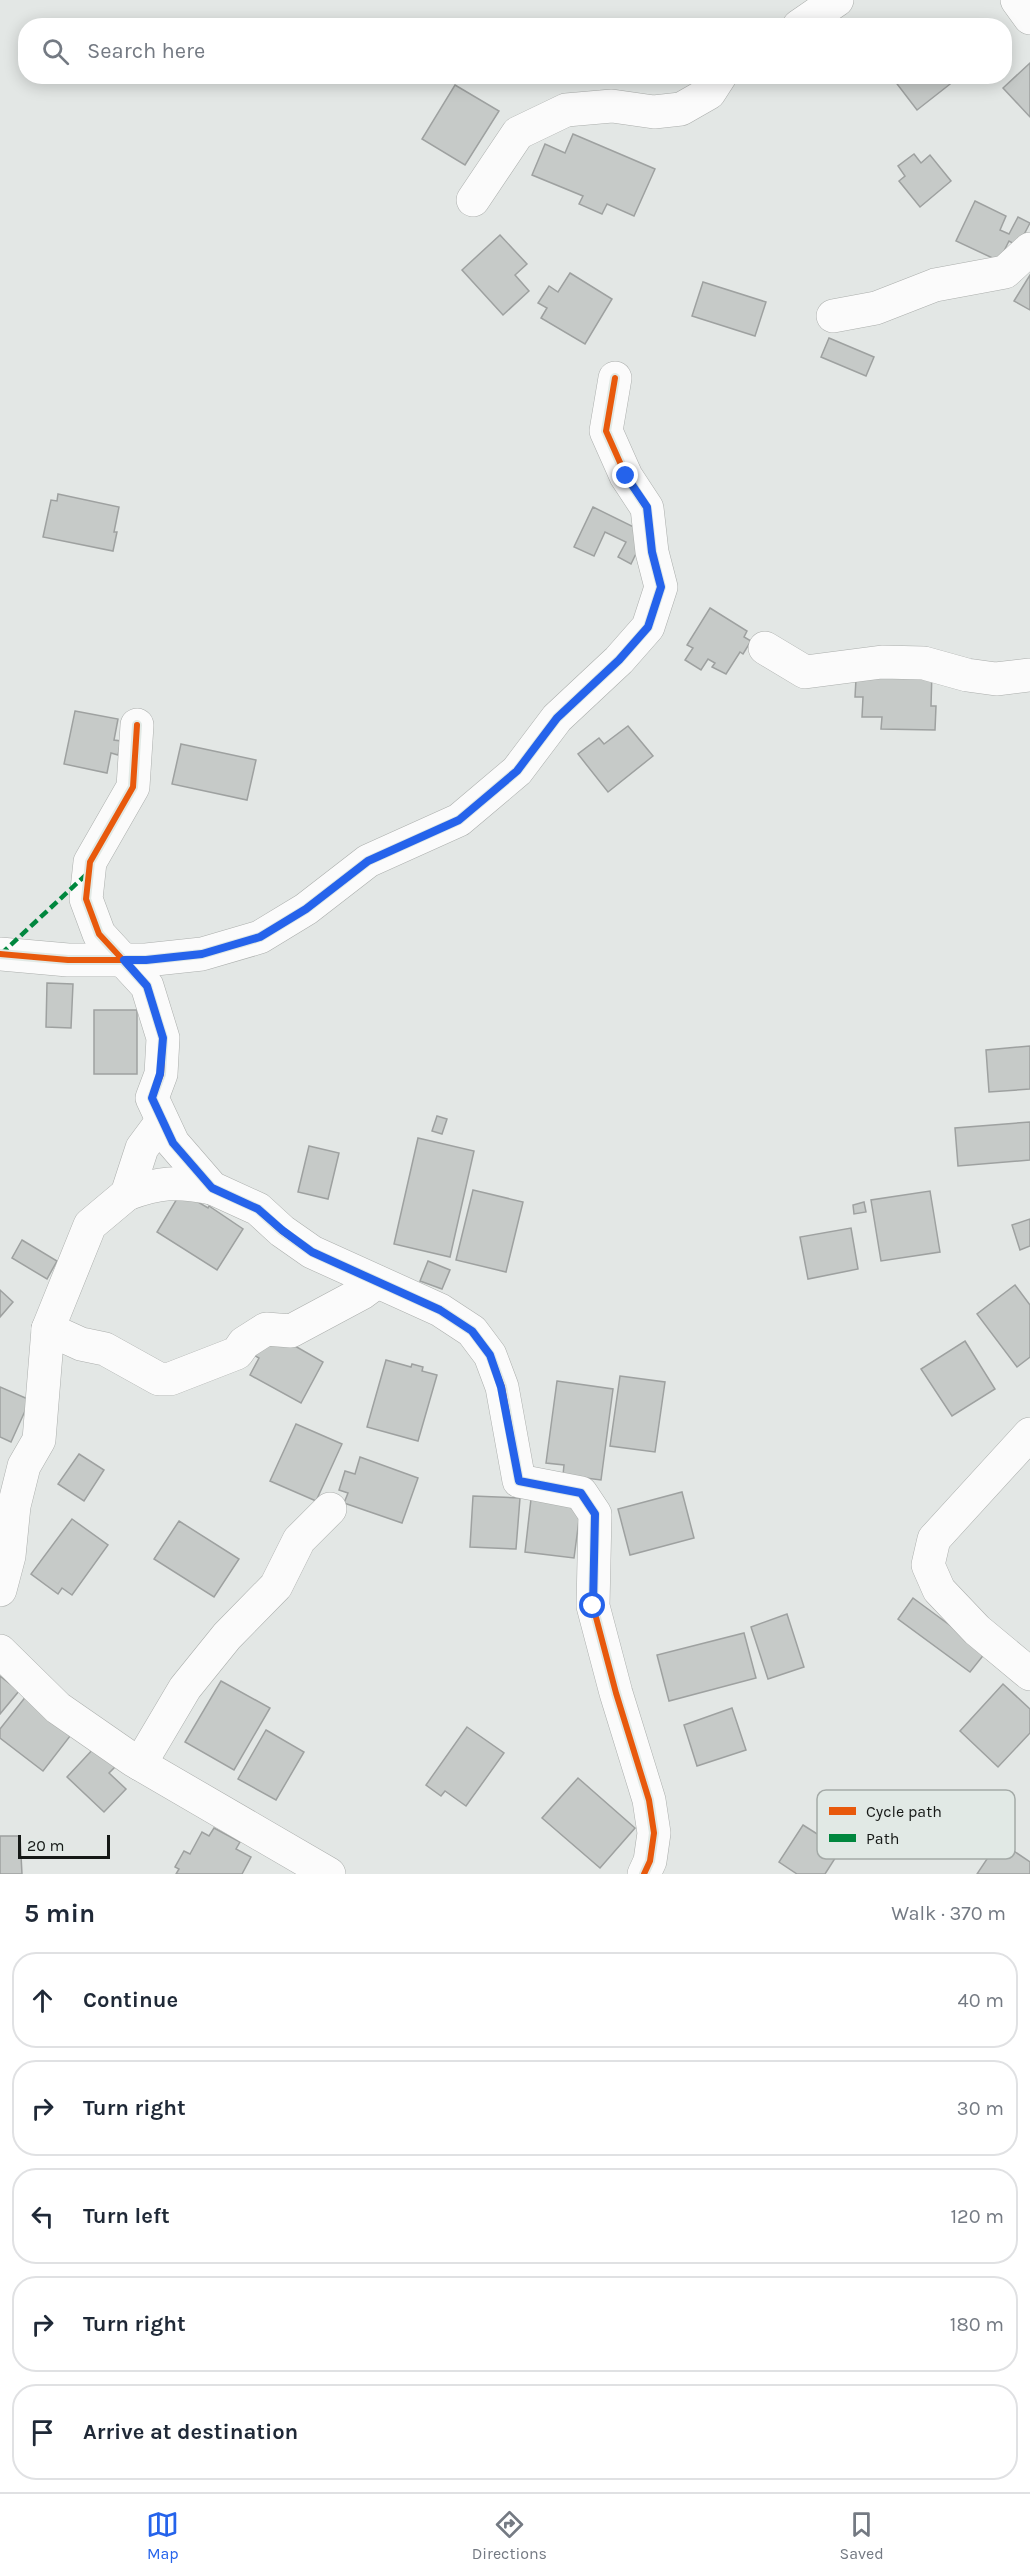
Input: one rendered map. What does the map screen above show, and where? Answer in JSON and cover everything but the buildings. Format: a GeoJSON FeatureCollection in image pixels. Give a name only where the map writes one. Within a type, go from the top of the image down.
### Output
{"type":"FeatureCollection","features":[{"type":"Feature","properties":{"kind":"street"},"geometry":{"type":"LineString","coordinates":[[811,18],[837,0]]}},
{"type":"Feature","properties":{"kind":"street"},"geometry":{"type":"LineString","coordinates":[[1017,0],[1030,18]]}},
{"type":"Feature","properties":{"kind":"street"},"geometry":{"type":"LineString","coordinates":[[473,200],[518,133],[566,110],[612,106],[654,112],[681,109],[709,93],[715,84]]}},
{"type":"Feature","properties":{"kind":"street"},"geometry":{"type":"LineString","coordinates":[[833,316],[876,308],[935,285],[1005,272],[1030,249]]}},
{"type":"Feature","properties":{"kind":"street"},"geometry":{"type":"LineString","coordinates":[[0,954],[68,960],[146,960],[202,954],[260,937],[306,909],[368,861],[459,820],[517,771],[557,718],[619,660],[648,627],[661,587],[652,552],[647,507],[626,476],[606,431],[615,378]]}},
{"type":"Feature","properties":{"kind":"street"},"geometry":{"type":"LineString","coordinates":[[765,648],[806,672],[882,662],[924,663],[967,675],[996,679],[1030,675]]}},
{"type":"Feature","properties":{"kind":"street"},"geometry":{"type":"LineString","coordinates":[[137,725],[133,787],[90,861],[86,899],[99,934],[147,986],[163,1038],[160,1074],[152,1098],[173,1143],[212,1188]]}},
{"type":"Feature","properties":{"kind":"street"},"geometry":{"type":"LineString","coordinates":[[127,1194],[142,1148],[162,1121]]}},
{"type":"Feature","properties":{"kind":"street"},"geometry":{"type":"LineString","coordinates":[[0,1590],[9,1556],[14,1506],[24,1466],[39,1440],[48,1329],[90,1225],[127,1194],[155,1184],[186,1183],[212,1188],[258,1209],[312,1252],[440,1310],[472,1331],[490,1355],[501,1387],[519,1481],[581,1493],[595,1514],[593,1606],[616,1693],[649,1800],[654,1833],[650,1861],[644,1874]]}},
{"type":"Feature","properties":{"kind":"street"},"geometry":{"type":"LineString","coordinates":[[48,1329],[81,1344],[105,1349],[159,1379],[170,1379],[237,1353],[244,1343],[266,1329],[291,1331],[362,1293],[377,1282]]}},
{"type":"Feature","properties":{"kind":"street"},"geometry":{"type":"LineString","coordinates":[[1030,1434],[934,1539],[928,1565],[939,1590],[977,1630],[1030,1674]]}},
{"type":"Feature","properties":{"kind":"street"},"geometry":{"type":"LineString","coordinates":[[140,1764],[185,1688],[227,1636],[276,1587],[299,1540],[330,1509]]}},
{"type":"Feature","properties":{"kind":"street"},"geometry":{"type":"LineString","coordinates":[[0,1651],[58,1708],[140,1764],[329,1874]]}},
{"type":"Feature","properties":{"kind":"marked path"},"geometry":{"type":"LineString","coordinates":[[1,954],[89,872]]}},
{"type":"Feature","properties":{"kind":"cycle path"},"geometry":{"type":"LineString","coordinates":[[0,954],[68,960],[146,960],[202,954],[260,937],[306,909],[368,861],[459,820],[517,771],[557,718],[619,660],[648,627],[661,587],[652,552],[647,508],[626,476],[606,431],[615,378]]}},
{"type":"Feature","properties":{"kind":"cycle path"},"geometry":{"type":"LineString","coordinates":[[137,725],[133,787],[90,862],[86,899],[99,934],[147,986],[163,1038],[161,1074],[152,1098],[173,1143],[212,1188],[258,1209],[282,1231],[312,1252],[440,1310],[472,1331],[490,1355],[502,1387],[519,1481],[581,1493],[595,1514],[593,1606],[616,1693],[649,1800],[654,1833],[650,1861],[644,1874]]}},
{"type":"Feature","properties":{"kind":"route"},"geometry":{"type":"LineString","coordinates":[[593,1606],[595,1514],[581,1493],[519,1481],[501,1387],[490,1355],[472,1331],[440,1310],[312,1252],[258,1209],[212,1188],[173,1143],[152,1098],[160,1074],[163,1038],[147,986],[124,960],[202,954],[260,937],[306,909],[368,861],[420,840],[459,820],[517,771],[557,718],[619,660],[648,627],[661,587],[652,552],[647,507],[626,476]]}}]}
